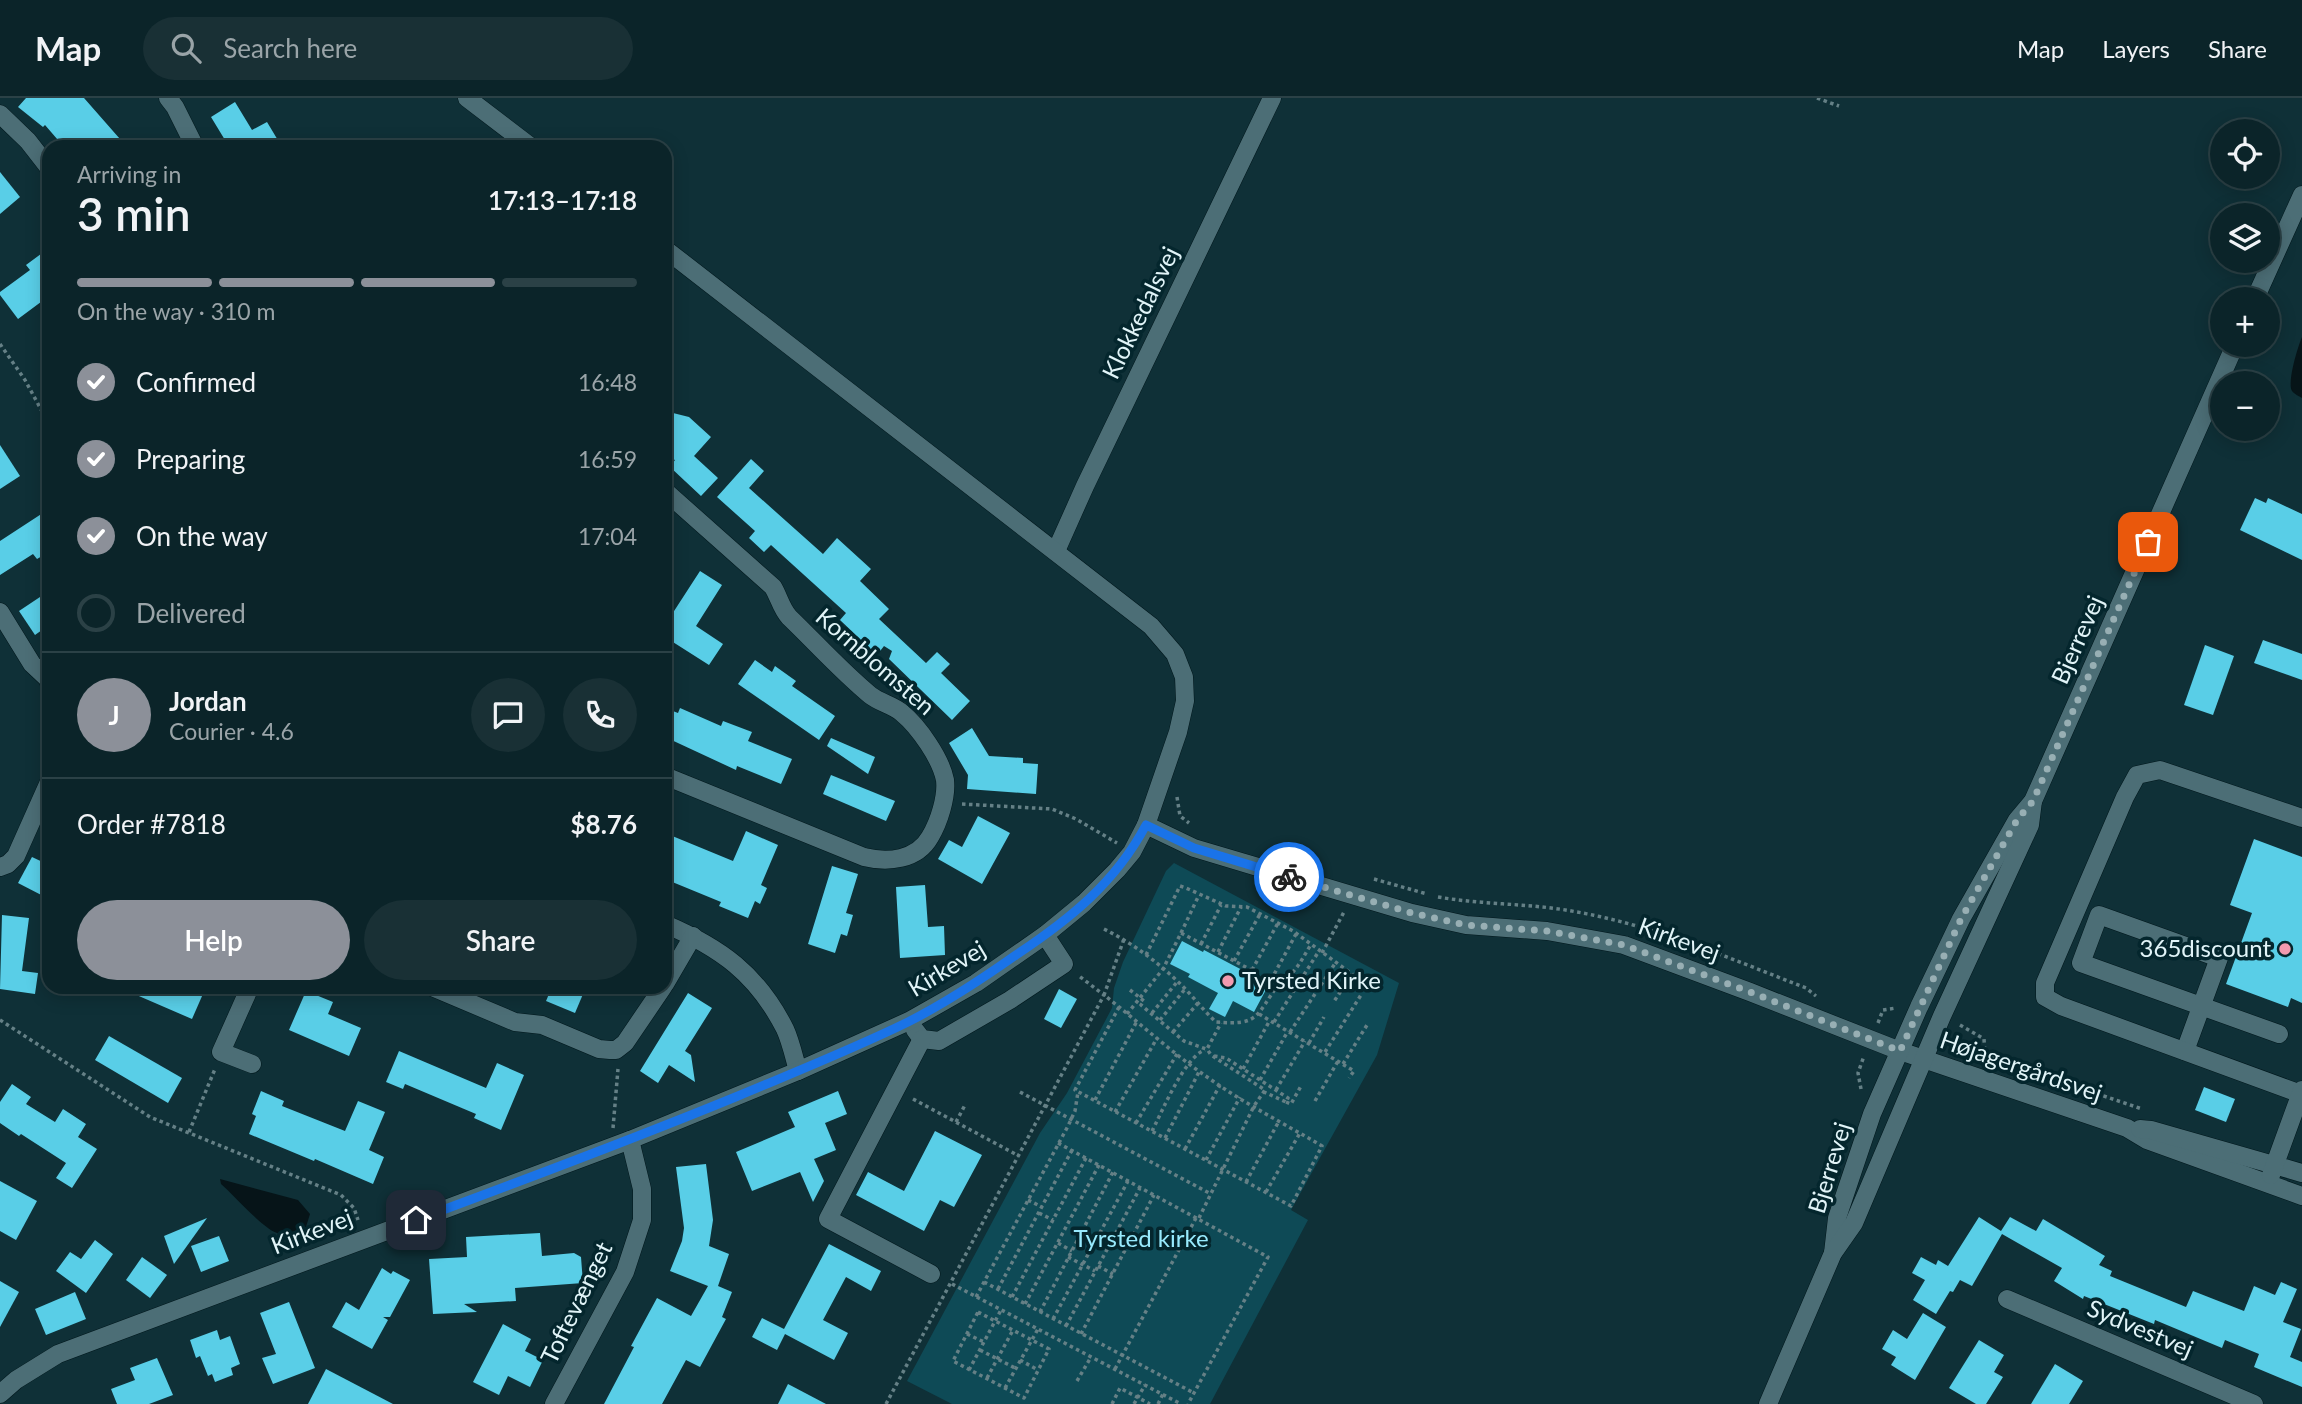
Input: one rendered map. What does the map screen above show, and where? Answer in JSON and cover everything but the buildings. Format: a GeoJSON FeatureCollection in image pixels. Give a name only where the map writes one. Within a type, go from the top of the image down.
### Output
{"type":"FeatureCollection","features":[{"type":"Feature","properties":{"kind":"street"},"geometry":{"type":"LineString","coordinates":[[169,98],[192,140]]}},
{"type":"Feature","properties":{"kind":"street"},"geometry":{"type":"LineString","coordinates":[[467,98],[522,140]]}},
{"type":"Feature","properties":{"kind":"street","name":"Klokkedalsvej"},"geometry":{"type":"LineString","coordinates":[[1056,551],[1084,486],[1272,98]]}},
{"type":"Feature","properties":{"kind":"street"},"geometry":{"type":"LineString","coordinates":[[0,114],[42,159]]}},
{"type":"Feature","properties":{"kind":"street"},"geometry":{"type":"LineString","coordinates":[[2260,287],[2299,201],[2302,187]]}},
{"type":"Feature","properties":{"kind":"street"},"geometry":{"type":"LineString","coordinates":[[672,254],[1151,626],[1175,654],[1184,677],[1185,701],[1178,732],[1146,825]]}},
{"type":"Feature","properties":{"kind":"street","name":"Bjerrevej"},"geometry":{"type":"LineString","coordinates":[[1833,1253],[1836,1218],[1872,1114],[1961,919],[2017,820],[2033,801],[2230,357]]}},
{"type":"Feature","properties":{"kind":"street","name":"Kornblomsten"},"geometry":{"type":"LineString","coordinates":[[672,497],[773,587],[789,617],[871,696],[895,708],[920,732],[939,763],[945,780],[942,803],[929,839],[909,856],[880,860],[852,852],[672,779]]}},
{"type":"Feature","properties":{"kind":"street"},"geometry":{"type":"LineString","coordinates":[[0,612],[32,664],[42,673]]}},
{"type":"Feature","properties":{"kind":"street"},"geometry":{"type":"LineString","coordinates":[[2267,1184],[2301,1092],[2061,1006],[2045,997],[2045,983],[2137,775],[2160,770],[2302,818]]}},
{"type":"Feature","properties":{"kind":"street"},"geometry":{"type":"LineString","coordinates":[[0,867],[16,856],[42,798]]}},
{"type":"Feature","properties":{"kind":"street","name":"Bjerrevej"},"geometry":{"type":"LineString","coordinates":[[1768,1404],[1833,1253],[1854,1223],[1923,1060],[2030,825],[2033,801]]}},
{"type":"Feature","properties":{"kind":"street","name":"Kirkevej"},"geometry":{"type":"LineString","coordinates":[[0,1394],[16,1380],[58,1354],[624,1143],[798,1071],[909,1021],[976,983],[1045,935],[1084,903],[1118,870],[1132,852],[1146,825],[1194,848],[1412,913],[1466,925],[1547,931],[1624,945],[1900,1051]]}},
{"type":"Feature","properties":{"kind":"street"},"geometry":{"type":"LineString","coordinates":[[2185,1051],[2202,1006],[2219,958],[2099,915],[2081,963],[2202,1006],[2280,1034]]}},
{"type":"Feature","properties":{"kind":"street"},"geometry":{"type":"LineString","coordinates":[[672,928],[693,936],[738,965],[765,996],[786,1031],[798,1071]]}},
{"type":"Feature","properties":{"kind":"street"},"geometry":{"type":"LineString","coordinates":[[909,1021],[922,1039],[939,1041],[1010,1000],[1064,964],[1045,935]]}},
{"type":"Feature","properties":{"kind":"street"},"geometry":{"type":"LineString","coordinates":[[672,972],[693,936]]}},
{"type":"Feature","properties":{"kind":"street"},"geometry":{"type":"LineString","coordinates":[[247,994],[221,1052],[252,1064]]}},
{"type":"Feature","properties":{"kind":"street"},"geometry":{"type":"LineString","coordinates":[[449,994],[515,1022],[542,1025],[599,1049],[616,1050],[631,1036],[659,994]]}},
{"type":"Feature","properties":{"kind":"street"},"geometry":{"type":"LineString","coordinates":[[922,1039],[828,1219],[931,1274]]}},
{"type":"Feature","properties":{"kind":"street","name":"Højagergårdsvej"},"geometry":{"type":"LineString","coordinates":[[1900,1051],[2127,1128],[2147,1140],[2302,1196]]}},
{"type":"Feature","properties":{"kind":"street","name":"Højagergårdsvej"},"geometry":{"type":"LineString","coordinates":[[2127,1128],[2151,1130],[2302,1173]]}},
{"type":"Feature","properties":{"kind":"street","name":"Toftevænget"},"geometry":{"type":"LineString","coordinates":[[554,1404],[625,1272],[642,1220],[642,1189],[624,1143]]}},
{"type":"Feature","properties":{"kind":"street","name":"Sydvestvej"},"geometry":{"type":"LineString","coordinates":[[2007,1299],[2254,1404]]}},
{"type":"Feature","properties":{"kind":"path"},"geometry":{"type":"LineString","coordinates":[[1816,98],[1839,106]]}},
{"type":"Feature","properties":{"kind":"path"},"geometry":{"type":"LineString","coordinates":[[0,344],[25,380],[42,411]]}},
{"type":"Feature","properties":{"kind":"path"},"geometry":{"type":"LineString","coordinates":[[942,803],[1052,809],[1076,818],[1132,852]]}},
{"type":"Feature","properties":{"kind":"path"},"geometry":{"type":"LineString","coordinates":[[1146,955],[1180,886],[1221,904],[1247,907],[1296,934],[1352,974],[1333,1003]]}},
{"type":"Feature","properties":{"kind":"path"},"geometry":{"type":"LineString","coordinates":[[1127,1014],[1163,970],[1199,895]]}},
{"type":"Feature","properties":{"kind":"path"},"geometry":{"type":"LineString","coordinates":[[1201,944],[1221,904]]}},
{"type":"Feature","properties":{"kind":"path"},"geometry":{"type":"LineString","coordinates":[[1218,952],[1241,907]]}},
{"type":"Feature","properties":{"kind":"path"},"geometry":{"type":"LineString","coordinates":[[1243,1069],[1344,913],[1331,909]]}},
{"type":"Feature","properties":{"kind":"path"},"geometry":{"type":"LineString","coordinates":[[1234,961],[1260,914]]}},
{"type":"Feature","properties":{"kind":"path"},"geometry":{"type":"LineString","coordinates":[[1252,970],[1278,923]]}},
{"type":"Feature","properties":{"kind":"path"},"geometry":{"type":"LineString","coordinates":[[1104,929],[1146,955],[1185,989],[1216,1022],[1231,1024],[1259,1014],[1279,984],[1297,967],[1311,946]]}},
{"type":"Feature","properties":{"kind":"path"},"geometry":{"type":"LineString","coordinates":[[1181,933],[1293,992]]}},
{"type":"Feature","properties":{"kind":"path"},"geometry":{"type":"LineString","coordinates":[[1270,980],[1296,934]]}},
{"type":"Feature","properties":{"kind":"path"},"geometry":{"type":"LineString","coordinates":[[887,1404],[1104,995],[1124,939]]}},
{"type":"Feature","properties":{"kind":"path"},"geometry":{"type":"LineString","coordinates":[[1260,1080],[1289,1031],[1336,962]]}},
{"type":"Feature","properties":{"kind":"path"},"geometry":{"type":"LineString","coordinates":[[1064,964],[1199,1072],[1322,1146],[1291,1206],[1078,1092]]}},
{"type":"Feature","properties":{"kind":"path"},"geometry":{"type":"LineString","coordinates":[[1152,1013],[1177,982]]}},
{"type":"Feature","properties":{"kind":"path"},"geometry":{"type":"LineString","coordinates":[[1160,1021],[1185,989]]}},
{"type":"Feature","properties":{"kind":"path"},"geometry":{"type":"LineString","coordinates":[[1130,990],[1144,1000],[1141,1004],[1184,1041],[1206,1049],[1265,1090],[1264,1092],[1291,1104],[1301,1087]]}},
{"type":"Feature","properties":{"kind":"path"},"geometry":{"type":"LineString","coordinates":[[1325,1053],[1361,995]]}},
{"type":"Feature","properties":{"kind":"path"},"geometry":{"type":"LineString","coordinates":[[1173,1032],[1198,1003]]}},
{"type":"Feature","properties":{"kind":"path"},"geometry":{"type":"LineString","coordinates":[[976,1297],[1075,1111],[1078,1092],[1075,1090],[1119,1007]]}},
{"type":"Feature","properties":{"kind":"path"},"geometry":{"type":"LineString","coordinates":[[1259,1014],[1354,1071],[1349,1078]]}},
{"type":"Feature","properties":{"kind":"path"},"geometry":{"type":"LineString","coordinates":[[1276,1090],[1324,1017]]}},
{"type":"Feature","properties":{"kind":"path"},"geometry":{"type":"LineString","coordinates":[[0,1020],[150,1116],[341,1195],[354,1208],[365,1238]]}},
{"type":"Feature","properties":{"kind":"path"},"geometry":{"type":"LineString","coordinates":[[1094,1100],[1137,1021]]}},
{"type":"Feature","properties":{"kind":"path"},"geometry":{"type":"LineString","coordinates":[[1152,1131],[1189,1063],[1200,1051],[1206,1049],[1221,1023]]}},
{"type":"Feature","properties":{"kind":"path"},"geometry":{"type":"LineString","coordinates":[[1315,1101],[1367,1025]]}},
{"type":"Feature","properties":{"kind":"path"},"geometry":{"type":"LineString","coordinates":[[1115,1112],[1157,1038]]}},
{"type":"Feature","properties":{"kind":"path"},"geometry":{"type":"LineString","coordinates":[[616,1050],[618,1068],[613,1128],[624,1143]]}},
{"type":"Feature","properties":{"kind":"path"},"geometry":{"type":"LineString","coordinates":[[189,1132],[221,1052]]}},
{"type":"Feature","properties":{"kind":"path"},"geometry":{"type":"LineString","coordinates":[[1853,1052],[1892,1069]]}},
{"type":"Feature","properties":{"kind":"path"},"geometry":{"type":"LineString","coordinates":[[1136,1123],[1177,1054]]}},
{"type":"Feature","properties":{"kind":"path"},"geometry":{"type":"LineString","coordinates":[[1212,1055],[1226,1058],[1289,1098],[1286,1102]]}},
{"type":"Feature","properties":{"kind":"path"},"geometry":{"type":"LineString","coordinates":[[1165,1138],[1199,1072]]}},
{"type":"Feature","properties":{"kind":"path"},"geometry":{"type":"LineString","coordinates":[[1185,1149],[1220,1085]]}},
{"type":"Feature","properties":{"kind":"path"},"geometry":{"type":"LineString","coordinates":[[895,1089],[1019,1156]]}},
{"type":"Feature","properties":{"kind":"path"},"geometry":{"type":"LineString","coordinates":[[1020,1092],[1211,1194]]}},
{"type":"Feature","properties":{"kind":"path"},"geometry":{"type":"LineString","coordinates":[[1115,1369],[1211,1194],[1254,1106],[1264,1092]]}},
{"type":"Feature","properties":{"kind":"path"},"geometry":{"type":"LineString","coordinates":[[1206,1160],[1240,1097]]}},
{"type":"Feature","properties":{"kind":"path"},"geometry":{"type":"LineString","coordinates":[[956,1122],[965,1105]]}},
{"type":"Feature","properties":{"kind":"path"},"geometry":{"type":"LineString","coordinates":[[1246,1182],[1279,1121]]}},
{"type":"Feature","properties":{"kind":"path"},"geometry":{"type":"LineString","coordinates":[[1266,1192],[1300,1133]]}},
{"type":"Feature","properties":{"kind":"path"},"geometry":{"type":"LineString","coordinates":[[1058,1143],[1268,1257],[1188,1404]]}},
{"type":"Feature","properties":{"kind":"path"},"geometry":{"type":"LineString","coordinates":[[998,1289],[1072,1150]]}},
{"type":"Feature","properties":{"kind":"path"},"geometry":{"type":"LineString","coordinates":[[1012,1297],[1086,1158]]}},
{"type":"Feature","properties":{"kind":"path"},"geometry":{"type":"LineString","coordinates":[[1025,1304],[1099,1165]]}},
{"type":"Feature","properties":{"kind":"path"},"geometry":{"type":"LineString","coordinates":[[1040,1311],[1113,1172]]}},
{"type":"Feature","properties":{"kind":"path"},"geometry":{"type":"LineString","coordinates":[[1054,1319],[1128,1181]]}},
{"type":"Feature","properties":{"kind":"path"},"geometry":{"type":"LineString","coordinates":[[1066,1326],[1140,1188]]}},
{"type":"Feature","properties":{"kind":"path"},"geometry":{"type":"LineString","coordinates":[[1081,1334],[1154,1195]]}},
{"type":"Feature","properties":{"kind":"path"},"geometry":{"type":"LineString","coordinates":[[1027,1200],[1042,1207]]}},
{"type":"Feature","properties":{"kind":"path"},"geometry":{"type":"LineString","coordinates":[[1039,1213],[1053,1220]]}},
{"type":"Feature","properties":{"kind":"path"},"geometry":{"type":"LineString","coordinates":[[1058,1243],[1072,1251]]}},
{"type":"Feature","properties":{"kind":"path"},"geometry":{"type":"LineString","coordinates":[[1068,1257],[1096,1271]]}},
{"type":"Feature","properties":{"kind":"path"},"geometry":{"type":"LineString","coordinates":[[1098,1266],[1113,1274]]}},
{"type":"Feature","properties":{"kind":"path"},"geometry":{"type":"LineString","coordinates":[[931,1274],[1181,1404]]}},
{"type":"Feature","properties":{"kind":"path"},"geometry":{"type":"LineString","coordinates":[[984,1282],[1194,1393]]}},
{"type":"Feature","properties":{"kind":"path"},"geometry":{"type":"LineString","coordinates":[[969,1370],[1001,1310]]}},
{"type":"Feature","properties":{"kind":"path"},"geometry":{"type":"LineString","coordinates":[[978,1312],[995,1321],[1049,1349],[1024,1398],[953,1361],[978,1312]]}},
{"type":"Feature","properties":{"kind":"path"},"geometry":{"type":"LineString","coordinates":[[1005,1388],[1038,1329]]}},
{"type":"Feature","properties":{"kind":"path"},"geometry":{"type":"LineString","coordinates":[[987,1379],[1013,1330]]}},
{"type":"Feature","properties":{"kind":"path"},"geometry":{"type":"LineString","coordinates":[[967,1334],[984,1342]]}},
{"type":"Feature","properties":{"kind":"path"},"geometry":{"type":"LineString","coordinates":[[980,1350],[1016,1368]]}},
{"type":"Feature","properties":{"kind":"path"},"geometry":{"type":"LineString","coordinates":[[1077,1381],[1091,1357]]}},
{"type":"Feature","properties":{"kind":"path"},"geometry":{"type":"LineString","coordinates":[[1020,1360],[1038,1370]]}},
{"type":"Feature","properties":{"kind":"path"},"geometry":{"type":"LineString","coordinates":[[1134,1404],[1145,1385]]}},
{"type":"Feature","properties":{"kind":"path"},"geometry":{"type":"LineString","coordinates":[[1112,1404],[1120,1388],[1150,1404]]}},
{"type":"Feature","properties":{"kind":"path"},"geometry":{"type":"LineString","coordinates":[[1158,1404],[1163,1394]]}},
{"type":"Feature","properties":{"kind":"green space","name":"Tyrsted kirke"},"geometry":{"type":"Polygon","coordinates":[[[1174,863],[1399,983],[1377,1055],[1291,1210],[1308,1220],[1210,1404],[952,1404],[907,1381],[1040,1133],[1067,1093],[1112,1008],[1114,988],[1123,962],[1166,871],[1174,863]]]}},
{"type":"Feature","properties":{"kind":"shaded area"},"geometry":{"type":"Polygon","coordinates":[[[2302,337],[2302,398],[2293,392],[2291,380],[2302,337]]]}},
{"type":"Feature","properties":{"kind":"shaded area"},"geometry":{"type":"Polygon","coordinates":[[[220,1179],[298,1200],[310,1214],[305,1230],[284,1234],[271,1230],[221,1184],[220,1179]]]}},
{"type":"Feature","properties":{"kind":"way so far"},"geometry":{"type":"LineString","coordinates":[[1289,877],[1412,913],[1466,925],[1547,931],[1624,945],[1900,1051],[1961,919],[2017,820],[2033,801],[2148,542]]}},
{"type":"Feature","properties":{"kind":"place","name":"365discount"},"geometry":{"type":"Point","coordinates":[2285,949]}},
{"type":"Feature","properties":{"kind":"place","name":"Tyrsted Kirke"},"geometry":{"type":"Point","coordinates":[1228,981]}},
{"type":"Feature","properties":{"kind":"route"},"geometry":{"type":"LineString","coordinates":[[416,1220],[630,1140],[798,1071],[909,1021],[976,983],[1045,935],[1084,903],[1118,870],[1132,852],[1146,825],[1194,848],[1289,877]]}}]}
